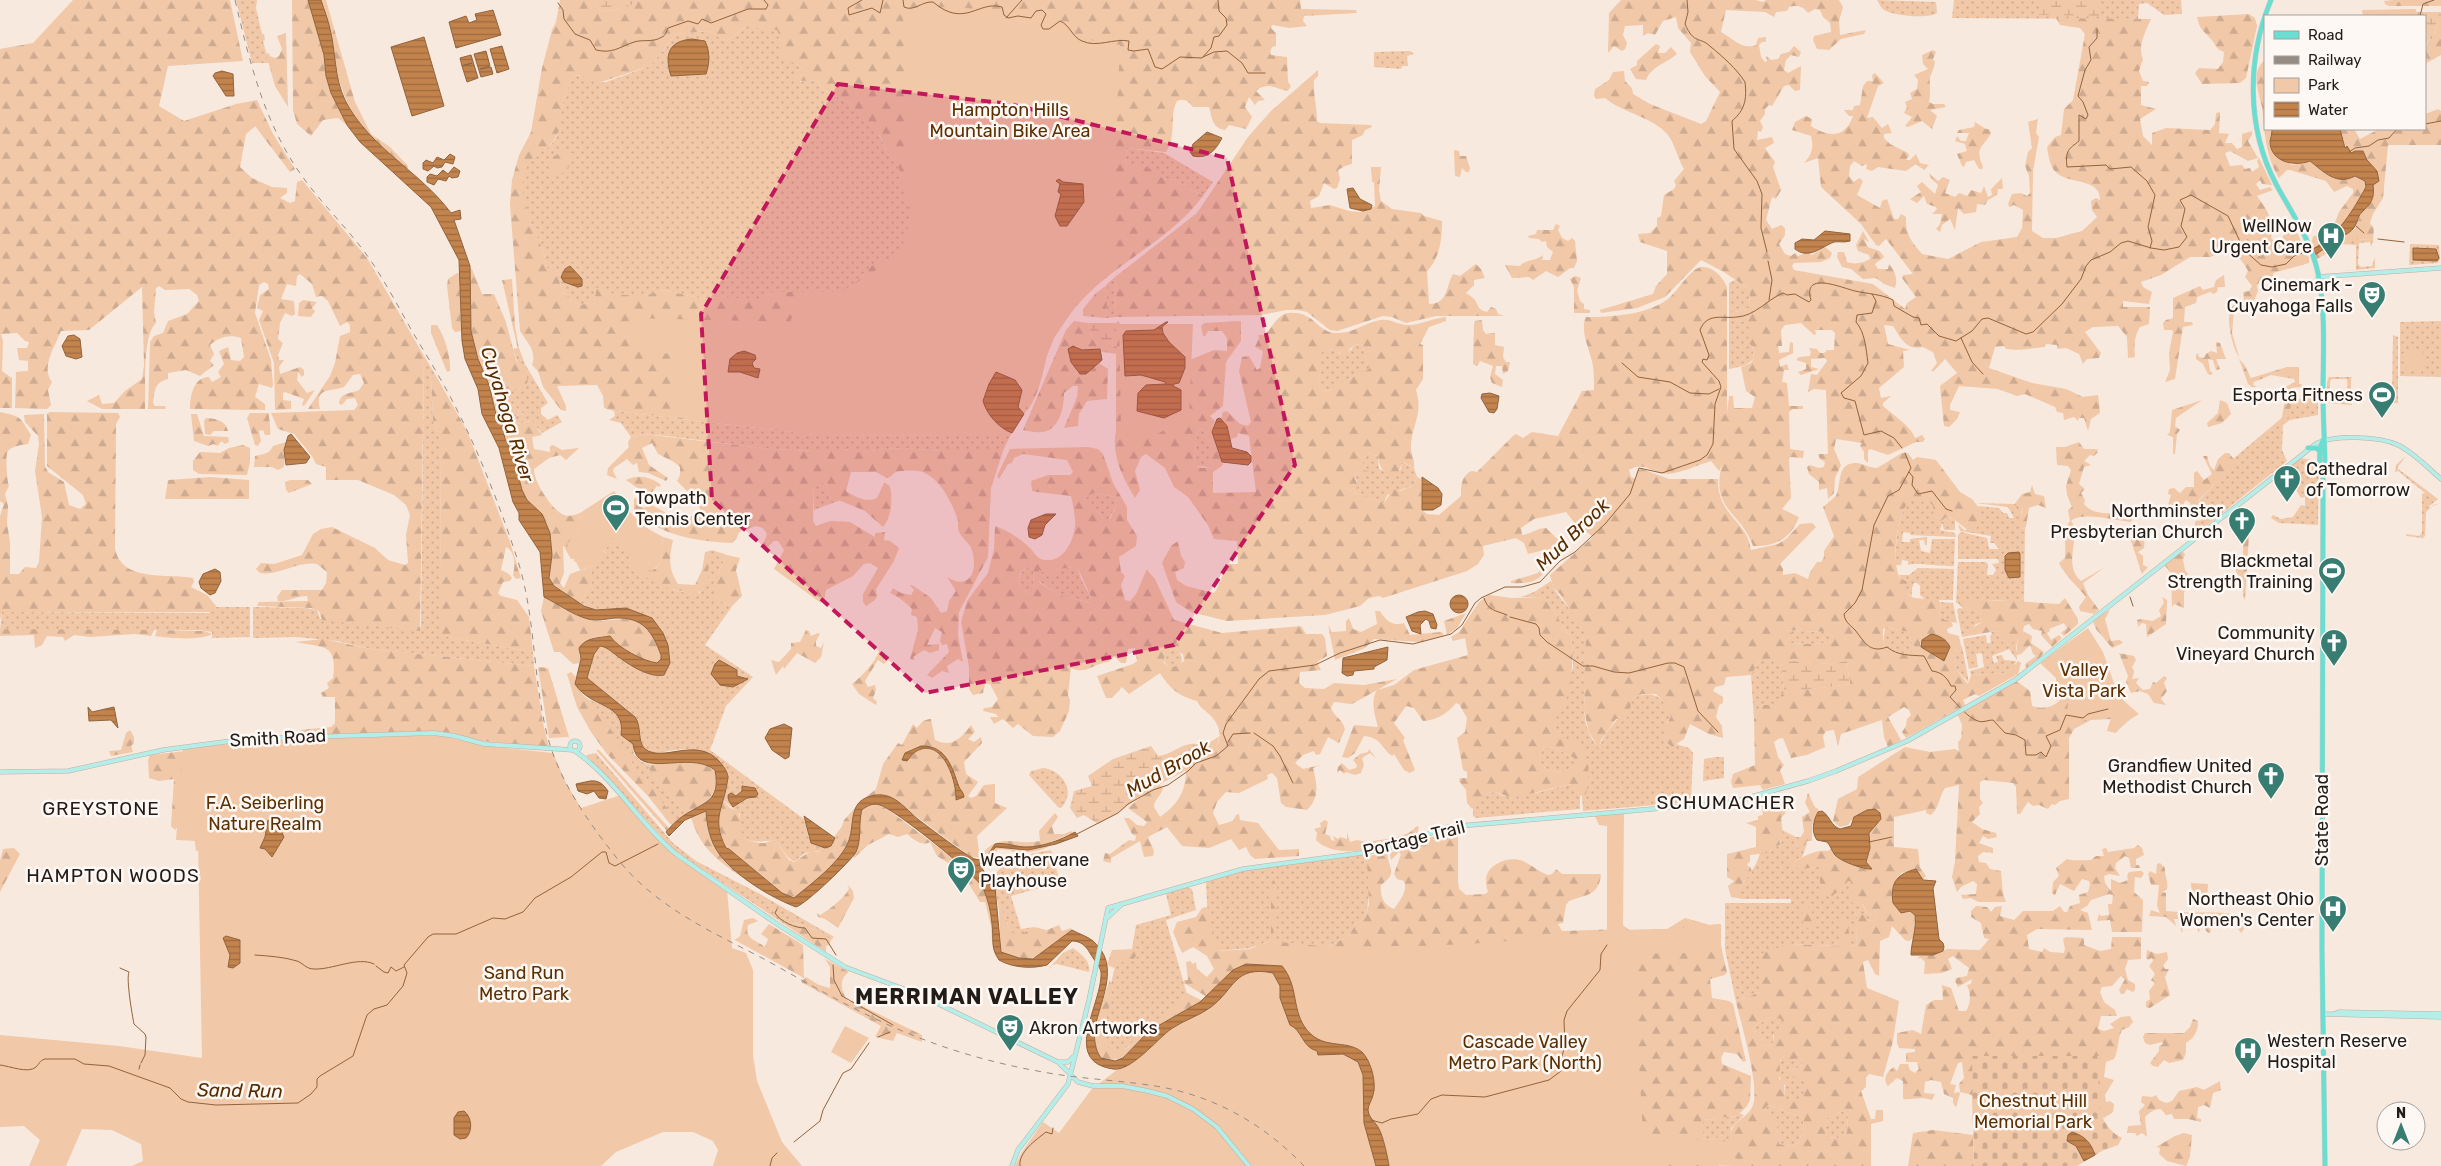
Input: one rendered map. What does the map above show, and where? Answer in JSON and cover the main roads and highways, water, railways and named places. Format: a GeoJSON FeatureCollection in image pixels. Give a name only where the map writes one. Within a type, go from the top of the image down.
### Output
{"type":"FeatureCollection","features":[{"type":"Feature","properties":{"kind":"main road","name":"State Road"},"geometry":{"type":"LineString","coordinates":[[2265,15],[2271,0]]}},
{"type":"Feature","properties":{"kind":"main road","name":"State Road"},"geometry":{"type":"LineString","coordinates":[[2264,18],[2254,61],[2253,89],[2256,121],[2271,174],[2296,217],[2312,257],[2318,277],[2323,337],[2323,440],[2325,470],[2323,474],[2323,1014],[2325,1166]]}},
{"type":"Feature","properties":{"kind":"main road"},"geometry":{"type":"LineString","coordinates":[[2318,277],[2441,268]]}},
{"type":"Feature","properties":{"kind":"main road"},"geometry":{"type":"LineString","coordinates":[[2323,440],[2353,438],[2394,444],[2441,479]]}},
{"type":"Feature","properties":{"kind":"main road","name":"State Road"},"geometry":{"type":"LineString","coordinates":[[2323,440],[2320,470],[2323,474]]}},
{"type":"Feature","properties":{"kind":"main road","name":"Portage Trail"},"geometry":{"type":"LineString","coordinates":[[1105,921],[1108,908],[1127,901],[1259,865],[1383,850],[1448,827],[1726,802],[1799,784],[1836,771],[1896,746],[2015,680],[2308,448],[2323,440]]}},
{"type":"Feature","properties":{"kind":"main road"},"geometry":{"type":"LineString","coordinates":[[2308,448],[2316,448],[2321,452]]}},
{"type":"Feature","properties":{"kind":"main road","name":"Smith Road"},"geometry":{"type":"LineString","coordinates":[[0,772],[68,771],[163,750],[228,740],[273,737],[434,733],[455,736],[484,744],[574,750]]}},
{"type":"Feature","properties":{"kind":"main road"},"geometry":{"type":"LineString","coordinates":[[584,756],[576,741],[571,744],[574,750],[600,770],[670,848],[777,924],[845,967],[924,996],[1058,1062],[1080,1082],[1093,1086],[1133,1088],[1167,1096],[1211,1122],[1249,1166]]}},
{"type":"Feature","properties":{"kind":"main road","name":"Smith Road"},"geometry":{"type":"LineString","coordinates":[[557,750],[571,744]]}},
{"type":"Feature","properties":{"kind":"main road"},"geometry":{"type":"LineString","coordinates":[[574,750],[580,746]]}},
{"type":"Feature","properties":{"kind":"main road"},"geometry":{"type":"LineString","coordinates":[[1012,1166],[1018,1150],[1068,1084],[1105,921],[1116,908],[1127,901]]}},
{"type":"Feature","properties":{"kind":"main road"},"geometry":{"type":"LineString","coordinates":[[2323,1014],[2339,1012],[2441,1016]]}},
{"type":"Feature","properties":{"kind":"main road"},"geometry":{"type":"LineString","coordinates":[[1058,1062],[1068,1062],[1075,1054]]}},
{"type":"Feature","properties":{"kind":"main road"},"geometry":{"type":"LineString","coordinates":[[1068,1084],[1080,1082]]}},
{"type":"Feature","properties":{"kind":"water"},"geometry":{"type":"Polygon","coordinates":[[[308,0],[321,0],[332,38],[341,91],[355,117],[381,146],[439,198],[451,213],[460,210],[461,219],[454,220],[470,266],[471,331],[478,359],[489,385],[497,419],[502,423],[505,439],[512,452],[522,490],[527,500],[542,514],[550,533],[552,555],[549,578],[554,586],[584,606],[596,610],[626,608],[652,618],[663,633],[668,645],[670,663],[664,675],[653,675],[641,671],[608,649],[600,646],[594,654],[587,678],[635,717],[641,742],[645,749],[652,753],[700,751],[710,754],[719,761],[726,770],[728,777],[719,820],[721,837],[726,848],[782,893],[794,898],[825,872],[840,856],[849,840],[856,808],[864,799],[871,796],[886,796],[898,801],[919,820],[976,859],[986,858],[995,844],[1026,847],[1039,846],[1075,832],[1078,836],[1056,844],[1028,850],[996,847],[989,860],[979,864],[995,887],[1001,952],[1019,958],[1033,959],[1072,930],[1093,941],[1104,954],[1107,969],[1106,984],[1095,1030],[1095,1045],[1101,1058],[1115,1061],[1123,1058],[1149,1031],[1200,1002],[1233,970],[1246,964],[1282,966],[1293,988],[1300,1019],[1311,1034],[1325,1042],[1355,1048],[1362,1052],[1368,1061],[1372,1072],[1374,1090],[1368,1110],[1381,1132],[1389,1166],[1376,1166],[1364,1123],[1363,1075],[1358,1062],[1343,1054],[1318,1055],[1317,1051],[1308,1046],[1294,1027],[1290,1025],[1280,998],[1280,986],[1273,973],[1260,971],[1243,975],[1211,1007],[1171,1029],[1136,1060],[1120,1069],[1113,1069],[1097,1064],[1089,1055],[1086,1043],[1100,985],[1101,972],[1087,948],[1081,943],[1072,941],[1047,965],[1041,966],[1016,966],[999,960],[993,947],[991,915],[983,888],[951,857],[917,829],[888,809],[875,804],[862,810],[859,842],[856,852],[828,882],[796,907],[755,886],[727,863],[711,839],[706,811],[685,820],[669,836],[666,832],[674,823],[704,804],[713,795],[716,781],[715,770],[704,764],[691,762],[654,763],[644,761],[637,755],[633,744],[621,735],[621,724],[613,711],[590,698],[575,684],[581,659],[579,648],[589,640],[610,636],[631,653],[645,660],[657,663],[661,659],[661,655],[650,632],[633,620],[625,618],[588,619],[544,597],[540,552],[519,520],[519,513],[513,502],[499,448],[482,414],[478,389],[465,359],[462,341],[459,260],[431,207],[360,142],[347,125],[331,93],[326,76],[324,55],[308,0]]]}},
{"type":"Feature","properties":{"kind":"water"},"geometry":{"type":"Polygon","coordinates":[[[493,10],[501,35],[456,48],[449,22],[466,16],[469,23],[477,20],[475,14],[493,10]]]}},
{"type":"Feature","properties":{"kind":"water"},"geometry":{"type":"Polygon","coordinates":[[[424,37],[444,106],[412,116],[391,47],[424,37]]]}},
{"type":"Feature","properties":{"kind":"water"},"geometry":{"type":"Polygon","coordinates":[[[684,40],[705,41],[707,45],[709,57],[706,74],[671,76],[668,61],[670,50],[673,46],[684,40]]]}},
{"type":"Feature","properties":{"kind":"water"},"geometry":{"type":"Polygon","coordinates":[[[502,46],[509,69],[497,73],[490,49],[502,46]]]}},
{"type":"Feature","properties":{"kind":"water"},"geometry":{"type":"Polygon","coordinates":[[[486,51],[490,66],[480,69],[491,67],[493,74],[481,77],[474,54],[486,51]]]}},
{"type":"Feature","properties":{"kind":"water"},"geometry":{"type":"Polygon","coordinates":[[[471,55],[478,78],[467,82],[460,58],[471,55]]]}},
{"type":"Feature","properties":{"kind":"water"},"geometry":{"type":"Polygon","coordinates":[[[222,71],[233,74],[234,96],[226,96],[213,76],[215,73],[222,71]]]}},
{"type":"Feature","properties":{"kind":"water"},"geometry":{"type":"Polygon","coordinates":[[[2272,130],[2340,130],[2345,148],[2347,146],[2351,153],[2363,151],[2367,160],[2377,171],[2379,181],[2373,185],[2372,200],[2360,215],[2353,229],[2345,235],[2332,240],[2328,246],[2315,255],[2313,249],[2331,236],[2351,213],[2366,187],[2365,181],[2355,176],[2348,179],[2337,179],[2310,161],[2290,163],[2278,158],[2271,148],[2272,130]]]}},
{"type":"Feature","properties":{"kind":"water"},"geometry":{"type":"Polygon","coordinates":[[[1207,132],[1222,138],[1217,147],[1207,155],[1193,156],[1190,152],[1193,144],[1207,132]]]}},
{"type":"Feature","properties":{"kind":"water"},"geometry":{"type":"Polygon","coordinates":[[[450,154],[455,157],[453,164],[445,162],[442,167],[437,168],[434,166],[428,171],[423,169],[423,163],[426,160],[433,163],[437,157],[444,160],[450,154]]]}},
{"type":"Feature","properties":{"kind":"water"},"geometry":{"type":"Polygon","coordinates":[[[454,167],[460,171],[458,177],[452,178],[449,176],[446,181],[438,179],[434,185],[427,182],[427,177],[430,174],[437,176],[443,170],[448,174],[454,167]]]}},
{"type":"Feature","properties":{"kind":"water"},"geometry":{"type":"Polygon","coordinates":[[[1059,179],[1063,182],[1083,184],[1084,202],[1067,226],[1060,226],[1055,216],[1061,194],[1058,192],[1060,184],[1056,181],[1059,179]]]}},
{"type":"Feature","properties":{"kind":"water"},"geometry":{"type":"Polygon","coordinates":[[[1353,188],[1360,199],[1372,205],[1371,209],[1363,211],[1350,208],[1347,189],[1353,188]]]}},
{"type":"Feature","properties":{"kind":"water"},"geometry":{"type":"Polygon","coordinates":[[[1825,231],[1850,234],[1850,241],[1834,242],[1810,253],[1800,252],[1795,249],[1795,243],[1802,239],[1814,240],[1825,231]]]}},
{"type":"Feature","properties":{"kind":"water"},"geometry":{"type":"Polygon","coordinates":[[[2413,248],[2436,249],[2439,258],[2437,261],[2413,260],[2413,248]]]}},
{"type":"Feature","properties":{"kind":"water"},"geometry":{"type":"Polygon","coordinates":[[[570,266],[582,279],[582,286],[578,287],[564,282],[561,277],[565,269],[570,266]]]}},
{"type":"Feature","properties":{"kind":"water"},"geometry":{"type":"Polygon","coordinates":[[[1168,322],[1162,327],[1163,333],[1169,342],[1185,357],[1185,368],[1179,383],[1173,386],[1181,390],[1181,410],[1164,418],[1137,411],[1138,393],[1146,385],[1166,384],[1165,382],[1141,375],[1125,376],[1123,335],[1126,331],[1154,330],[1168,322]]]}},
{"type":"Feature","properties":{"kind":"water"},"geometry":{"type":"Polygon","coordinates":[[[74,335],[80,339],[82,357],[76,359],[66,356],[62,346],[68,336],[74,335]]]}},
{"type":"Feature","properties":{"kind":"water"},"geometry":{"type":"Polygon","coordinates":[[[1073,346],[1082,350],[1100,349],[1102,360],[1086,374],[1080,374],[1071,362],[1068,349],[1073,346]]]}},
{"type":"Feature","properties":{"kind":"water"},"geometry":{"type":"Polygon","coordinates":[[[744,351],[755,355],[756,359],[752,363],[754,368],[760,369],[758,378],[740,372],[728,372],[730,359],[737,353],[744,351]]]}},
{"type":"Feature","properties":{"kind":"water"},"geometry":{"type":"Polygon","coordinates":[[[996,372],[1015,380],[1022,390],[1018,407],[1024,414],[1012,433],[994,420],[987,411],[983,401],[996,372]]]}},
{"type":"Feature","properties":{"kind":"water"},"geometry":{"type":"Polygon","coordinates":[[[1490,393],[1499,396],[1497,409],[1494,413],[1489,412],[1481,398],[1482,394],[1490,393]]]}},
{"type":"Feature","properties":{"kind":"water"},"geometry":{"type":"Polygon","coordinates":[[[1220,418],[1227,426],[1232,448],[1247,452],[1251,456],[1251,462],[1248,465],[1222,462],[1212,432],[1217,419],[1220,418]]]}},
{"type":"Feature","properties":{"kind":"water"},"geometry":{"type":"Polygon","coordinates":[[[291,434],[310,457],[306,463],[286,465],[284,450],[288,436],[291,434]]]}},
{"type":"Feature","properties":{"kind":"water"},"geometry":{"type":"Polygon","coordinates":[[[1422,477],[1438,488],[1442,494],[1441,505],[1433,510],[1422,510],[1422,477]]]}},
{"type":"Feature","properties":{"kind":"water"},"geometry":{"type":"Polygon","coordinates":[[[1046,514],[1056,514],[1045,525],[1042,535],[1035,539],[1029,537],[1028,528],[1031,520],[1046,514]]]}},
{"type":"Feature","properties":{"kind":"water"},"geometry":{"type":"Polygon","coordinates":[[[2019,552],[2020,577],[2009,578],[2005,570],[2005,556],[2008,553],[2019,552]]]}},
{"type":"Feature","properties":{"kind":"water"},"geometry":{"type":"Polygon","coordinates":[[[215,569],[220,572],[221,581],[215,593],[210,595],[201,588],[199,582],[203,574],[215,569]]]}},
{"type":"Feature","properties":{"kind":"water"},"geometry":{"type":"Polygon","coordinates":[[[1455,595],[1463,595],[1468,600],[1466,611],[1455,613],[1450,608],[1450,600],[1455,595]]]}},
{"type":"Feature","properties":{"kind":"water"},"geometry":{"type":"Polygon","coordinates":[[[1425,611],[1433,614],[1437,625],[1436,629],[1431,628],[1429,621],[1426,619],[1420,625],[1421,634],[1412,631],[1406,617],[1425,611]]]}},
{"type":"Feature","properties":{"kind":"water"},"geometry":{"type":"Polygon","coordinates":[[[1931,634],[1942,638],[1950,647],[1944,661],[1921,647],[1922,640],[1931,634]]]}},
{"type":"Feature","properties":{"kind":"water"},"geometry":{"type":"Polygon","coordinates":[[[1388,647],[1387,660],[1374,667],[1374,669],[1354,671],[1353,675],[1347,676],[1342,673],[1343,658],[1388,647]]]}},
{"type":"Feature","properties":{"kind":"water"},"geometry":{"type":"Polygon","coordinates":[[[719,660],[737,670],[737,676],[748,679],[733,687],[720,685],[711,674],[719,660]]]}},
{"type":"Feature","properties":{"kind":"water"},"geometry":{"type":"Polygon","coordinates":[[[88,707],[92,712],[114,707],[118,728],[111,720],[89,721],[88,707]]]}},
{"type":"Feature","properties":{"kind":"water"},"geometry":{"type":"Polygon","coordinates":[[[784,724],[792,728],[789,757],[785,759],[772,750],[765,738],[770,729],[784,724]]]}},
{"type":"Feature","properties":{"kind":"water"},"geometry":{"type":"Polygon","coordinates":[[[921,746],[936,749],[942,753],[954,772],[964,797],[956,800],[951,772],[946,762],[933,750],[925,748],[914,753],[907,761],[902,760],[905,753],[921,746]]]}},
{"type":"Feature","properties":{"kind":"water"},"geometry":{"type":"Polygon","coordinates":[[[590,781],[598,782],[604,786],[608,791],[606,799],[599,798],[594,791],[587,794],[578,791],[576,784],[590,781]]]}},
{"type":"Feature","properties":{"kind":"water"},"geometry":{"type":"Polygon","coordinates":[[[742,786],[755,788],[758,794],[756,797],[747,798],[733,807],[728,795],[731,793],[736,796],[742,791],[742,786]]]}},
{"type":"Feature","properties":{"kind":"water"},"geometry":{"type":"Polygon","coordinates":[[[1875,809],[1880,813],[1881,819],[1869,833],[1870,848],[1866,862],[1872,869],[1858,867],[1842,860],[1835,855],[1827,842],[1817,840],[1815,837],[1813,826],[1818,812],[1822,811],[1825,813],[1835,826],[1840,829],[1851,826],[1854,817],[1867,810],[1875,809]]]}},
{"type":"Feature","properties":{"kind":"water"},"geometry":{"type":"Polygon","coordinates":[[[804,816],[835,838],[831,846],[825,848],[811,843],[804,816]]]}},
{"type":"Feature","properties":{"kind":"water"},"geometry":{"type":"Polygon","coordinates":[[[268,820],[278,824],[284,837],[272,857],[265,849],[260,848],[265,837],[268,820]]]}},
{"type":"Feature","properties":{"kind":"water"},"geometry":{"type":"Polygon","coordinates":[[[1916,869],[1923,880],[1936,881],[1933,888],[1939,939],[1944,947],[1943,951],[1933,955],[1911,955],[1915,915],[1910,911],[1901,913],[1893,903],[1894,884],[1904,873],[1916,869]]]}},
{"type":"Feature","properties":{"kind":"water"},"geometry":{"type":"Polygon","coordinates":[[[226,936],[240,940],[240,963],[233,968],[228,967],[230,955],[223,938],[226,936]]]}},
{"type":"Feature","properties":{"kind":"water"},"geometry":{"type":"Polygon","coordinates":[[[464,1111],[469,1117],[471,1128],[466,1138],[460,1139],[454,1135],[454,1118],[458,1112],[464,1111]]]}},
{"type":"Feature","properties":{"kind":"water"},"geometry":{"type":"Polygon","coordinates":[[[2072,1132],[2087,1140],[2095,1155],[2084,1161],[2076,1146],[2067,1141],[2068,1135],[2072,1132]]]}},
{"type":"Feature","properties":{"kind":"waterway"},"geometry":{"type":"LineString","coordinates":[[558,3],[563,10],[564,19],[575,34],[590,40],[596,50],[607,51],[634,42],[658,39],[664,35],[668,28],[688,21],[698,24],[702,19],[711,23],[748,9],[766,9],[768,5],[764,0]]}},
{"type":"Feature","properties":{"kind":"waterway"},"geometry":{"type":"LineString","coordinates":[[862,0],[848,8],[849,15],[872,8],[880,13],[883,0]]}},
{"type":"Feature","properties":{"kind":"waterway"},"geometry":{"type":"LineString","coordinates":[[903,0],[904,7],[908,8],[933,2],[944,10],[963,14],[986,7],[1002,7],[1004,15],[1008,18],[1018,16],[1031,18],[1036,11],[1042,10],[1046,14],[1041,25],[1043,29],[1049,29],[1060,21],[1079,39],[1088,43],[1129,41],[1128,50],[1148,49],[1155,67],[1162,69],[1180,57],[1202,58],[1211,48],[1214,37],[1219,36],[1227,25],[1226,18],[1219,11],[1218,0]]}},
{"type":"Feature","properties":{"kind":"waterway"},"geometry":{"type":"LineString","coordinates":[[1006,18],[1022,0]]}},
{"type":"Feature","properties":{"kind":"waterway"},"geometry":{"type":"LineString","coordinates":[[1687,0],[1688,12],[1685,24],[1688,31],[1694,38],[1707,44],[1720,55],[1745,82],[1746,94],[1744,104],[1740,113],[1732,121],[1734,149],[1757,181],[1762,194],[1761,228],[1767,252]]}},
{"type":"Feature","properties":{"kind":"waterway","name":"Mud Brook"},"geometry":{"type":"LineString","coordinates":[[2420,15],[2423,4],[2434,0]]}},
{"type":"Feature","properties":{"kind":"waterway"},"geometry":{"type":"LineString","coordinates":[[2097,29],[2097,38],[2089,47],[2091,60],[2085,70],[2078,96],[2083,102],[2088,115],[2086,119],[2079,115],[2079,141],[2068,151],[2067,167],[2106,165],[2110,169],[2131,167],[2147,181],[2155,195],[2148,227],[2152,241],[2150,248]]}},
{"type":"Feature","properties":{"kind":"waterway"},"geometry":{"type":"LineString","coordinates":[[1203,57],[1214,52],[1227,51],[1242,63],[1248,73],[1265,73]]}},
{"type":"Feature","properties":{"kind":"waterway"},"geometry":{"type":"LineString","coordinates":[[2426,124],[2441,121]]}},
{"type":"Feature","properties":{"kind":"waterway"},"geometry":{"type":"LineString","coordinates":[[2349,152],[2355,148],[2369,146],[2378,140],[2389,138],[2396,130]]}},
{"type":"Feature","properties":{"kind":"waterway","name":"Mud Brook"},"geometry":{"type":"LineString","coordinates":[[1077,834],[1118,813],[1128,804],[1153,790],[1168,785],[1196,763],[1216,756],[1228,746],[1223,733],[1226,724],[1259,679],[1269,671],[1315,665],[1340,653],[1380,640],[1413,644],[1451,634],[1462,625],[1475,603],[1481,598],[1505,587],[1522,587],[1540,582],[1560,561],[1575,552],[1605,524],[1630,494],[1639,468],[1662,473],[1700,460],[1707,455],[1713,444],[1715,404],[1721,387],[1719,381],[1702,362],[1703,359],[1707,360],[1709,355],[1700,330],[1703,324],[1711,319],[1750,314],[1783,293],[1787,295],[1795,294],[1809,302],[1811,300],[1810,291],[1812,286],[1818,283],[1825,283],[1893,300],[1894,306],[1913,317],[1919,318],[1921,325],[1927,324],[1939,336],[1956,341],[1972,331],[1982,319],[1988,318],[2026,334],[2033,332],[2062,304],[2081,279],[2086,266],[2091,260],[2110,252],[2121,243],[2128,241],[2164,250],[2179,247],[2187,237],[2181,226],[2185,209],[2180,200],[2191,195],[2228,216],[2244,250],[2261,265],[2272,267],[2286,264],[2294,256],[2308,251]]}},
{"type":"Feature","properties":{"kind":"waterway"},"geometry":{"type":"LineString","coordinates":[[2356,226],[2364,233]]}},
{"type":"Feature","properties":{"kind":"waterway"},"geometry":{"type":"LineString","coordinates":[[2378,239],[2404,242]]}},
{"type":"Feature","properties":{"kind":"waterway"},"geometry":{"type":"LineString","coordinates":[[1768,261],[1772,280],[1769,300]]}},
{"type":"Feature","properties":{"kind":"waterway"},"geometry":{"type":"LineString","coordinates":[[1872,294],[1876,301],[1872,313],[1857,315],[1856,322],[1863,336],[1868,363],[1861,376],[1841,393],[1844,398],[1855,401],[1864,435],[1881,431],[1894,438],[1902,448]]}},
{"type":"Feature","properties":{"kind":"waterway"},"geometry":{"type":"LineString","coordinates":[[1961,338],[1972,362],[1983,374]]}},
{"type":"Feature","properties":{"kind":"waterway"},"geometry":{"type":"LineString","coordinates":[[1622,363],[1638,377],[1670,382],[1690,393],[1709,394],[1719,389]]}},
{"type":"Feature","properties":{"kind":"waterway"},"geometry":{"type":"LineString","coordinates":[[1905,453],[1911,468],[1899,490],[1888,496],[1874,525],[1862,590],[1855,603],[1844,614],[1848,623],[1871,648],[1881,649],[1887,647],[1900,654],[1924,656],[1932,671],[1941,674],[1948,680],[1951,686],[1955,686],[1956,690],[1950,697],[1970,717],[1980,722],[1993,720],[2005,733],[2016,735],[2025,740],[2026,755],[2036,755],[2041,752],[2046,757],[2051,746],[2046,736],[2060,730],[2066,715],[2083,718],[2088,714],[2108,709]]}},
{"type":"Feature","properties":{"kind":"waterway"},"geometry":{"type":"LineString","coordinates":[[1909,472],[1913,477],[1912,485],[1918,494],[1932,491],[1946,509],[1952,511]]}},
{"type":"Feature","properties":{"kind":"waterway"},"geometry":{"type":"LineString","coordinates":[[2130,597],[2133,606]]}},
{"type":"Feature","properties":{"kind":"waterway"},"geometry":{"type":"LineString","coordinates":[[1484,598],[1490,608],[1507,615]]}},
{"type":"Feature","properties":{"kind":"waterway"},"geometry":{"type":"LineString","coordinates":[[1510,617],[1536,624],[1540,635],[1547,642],[1583,666],[1593,666],[1614,672],[1629,673],[1668,663],[1675,663],[1684,667],[1698,711],[1718,732]]}},
{"type":"Feature","properties":{"kind":"waterway"},"geometry":{"type":"LineString","coordinates":[[1228,742],[1233,734],[1250,733]]}},
{"type":"Feature","properties":{"kind":"waterway"},"geometry":{"type":"LineString","coordinates":[[1254,733],[1273,746],[1293,783]]}},
{"type":"Feature","properties":{"kind":"waterway"},"geometry":{"type":"LineString","coordinates":[[221,818],[224,821]]}},
{"type":"Feature","properties":{"kind":"waterway"},"geometry":{"type":"LineString","coordinates":[[1869,842],[1892,837]]}},
{"type":"Feature","properties":{"kind":"waterway","name":"Sand Run"},"geometry":{"type":"LineString","coordinates":[[0,1065],[28,1070],[33,1069],[45,1059],[75,1059],[84,1064],[109,1066],[170,1088],[181,1099],[188,1102],[216,1105],[298,1103],[317,1087],[317,1079],[320,1076],[353,1056],[367,1015],[374,1009],[387,1005],[403,986],[407,973],[404,965],[428,937],[433,934],[456,934],[493,918],[505,919],[523,912],[535,898],[571,877],[602,852],[606,852],[609,863],[615,866],[658,844]]}},
{"type":"Feature","properties":{"kind":"waterway"},"geometry":{"type":"LineString","coordinates":[[777,909],[775,913],[784,922],[805,928],[812,938],[826,939],[836,955]]}},
{"type":"Feature","properties":{"kind":"waterway"},"geometry":{"type":"LineString","coordinates":[[1371,1120],[1382,1123],[1391,1119],[1418,1114],[1431,1099],[1442,1095],[1485,1097],[1549,1080],[1561,1071],[1561,1059],[1565,1046],[1564,1020],[1567,1011],[1600,970],[1601,954],[1607,945]]}},
{"type":"Feature","properties":{"kind":"waterway"},"geometry":{"type":"LineString","coordinates":[[255,955],[292,960],[314,969],[353,962],[374,964]]}},
{"type":"Feature","properties":{"kind":"waterway"},"geometry":{"type":"LineString","coordinates":[[833,965],[834,980],[842,996],[893,1025]]}},
{"type":"Feature","properties":{"kind":"waterway"},"geometry":{"type":"LineString","coordinates":[[376,966],[388,973],[391,967],[396,971],[404,967]]}},
{"type":"Feature","properties":{"kind":"waterway"},"geometry":{"type":"LineString","coordinates":[[120,968],[129,972],[129,989],[134,1024],[146,1037],[145,1055],[141,1063]]}},
{"type":"Feature","properties":{"kind":"waterway"},"geometry":{"type":"LineString","coordinates":[[878,1037],[890,1032]]}},
{"type":"Feature","properties":{"kind":"waterway"},"geometry":{"type":"LineString","coordinates":[[794,1142],[820,1121],[823,1110],[843,1073],[851,1069],[869,1043]]}},
{"type":"Feature","properties":{"kind":"waterway"},"geometry":{"type":"LineString","coordinates":[[139,1069],[140,1065]]}},
{"type":"Feature","properties":{"kind":"waterway"},"geometry":{"type":"LineString","coordinates":[[1020,1166],[1022,1156],[1028,1147],[1046,1132],[1052,1134],[1053,1128]]}},
{"type":"Feature","properties":{"kind":"waterway"},"geometry":{"type":"LineString","coordinates":[[770,1166],[772,1158],[777,1153]]}},
{"type":"Feature","properties":{"kind":"railway"},"geometry":{"type":"LineString","coordinates":[[235,0],[246,47],[260,92],[268,114],[289,156],[302,176],[365,252],[378,272],[448,393],[475,448],[505,522],[523,581],[544,722],[555,760],[569,789],[596,831],[631,874],[648,890],[684,916],[849,1006],[898,1029],[959,1052],[1022,1068],[1155,1086],[1197,1096],[1217,1104],[1255,1125],[1272,1137],[1304,1166]]}},
{"type":"Feature","properties":{"kind":"place","name":"WellNow Urgent Care"},"geometry":{"type":"Point","coordinates":[2331,260]}},
{"type":"Feature","properties":{"kind":"place","name":"Cinemark - Cuyahoga Falls"},"geometry":{"type":"Point","coordinates":[2372,319]}},
{"type":"Feature","properties":{"kind":"place","name":"Esporta Fitness"},"geometry":{"type":"Point","coordinates":[2382,419]}},
{"type":"Feature","properties":{"kind":"place","name":"Cathedral of Tomorrow"},"geometry":{"type":"Point","coordinates":[2287,503]}},
{"type":"Feature","properties":{"kind":"place","name":"Towpath Tennis Center"},"geometry":{"type":"Point","coordinates":[616,532]}},
{"type":"Feature","properties":{"kind":"place","name":"Northminster Presbyterian Church"},"geometry":{"type":"Point","coordinates":[2242,545]}},
{"type":"Feature","properties":{"kind":"place","name":"Blackmetal Strength Training"},"geometry":{"type":"Point","coordinates":[2332,595]}},
{"type":"Feature","properties":{"kind":"place","name":"Community Vineyard Church"},"geometry":{"type":"Point","coordinates":[2334,667]}},
{"type":"Feature","properties":{"kind":"place","name":"Grandfiew United Methodist Church"},"geometry":{"type":"Point","coordinates":[2271,800]}},
{"type":"Feature","properties":{"kind":"place","name":"Weathervane Playhouse"},"geometry":{"type":"Point","coordinates":[961,894]}},
{"type":"Feature","properties":{"kind":"place","name":"Northeast Ohio Women's Center"},"geometry":{"type":"Point","coordinates":[2333,933]}},
{"type":"Feature","properties":{"kind":"place","name":"Akron Artworks"},"geometry":{"type":"Point","coordinates":[1010,1052]}},
{"type":"Feature","properties":{"kind":"place","name":"Western Reserve Hospital"},"geometry":{"type":"Point","coordinates":[2248,1075]}},
{"type":"Feature","properties":{"kind":"district","name":"SCHUMACHER"},"geometry":{"type":"Point","coordinates":[1726,802]}},
{"type":"Feature","properties":{"kind":"district","name":"GREYSTONE"},"geometry":{"type":"Point","coordinates":[101,808]}},
{"type":"Feature","properties":{"kind":"district","name":"HAMPTON WOODS"},"geometry":{"type":"Point","coordinates":[113,875]}},
{"type":"Feature","properties":{"kind":"district","name":"MERRIMAN VALLEY"},"geometry":{"type":"Point","coordinates":[967,996]}},
{"type":"Feature","properties":{"kind":"park label","name":"Hampton Hills Mountain Bike Area"},"geometry":{"type":"Point","coordinates":[1010,120]}},
{"type":"Feature","properties":{"kind":"park label","name":"Valley Vista Park"},"geometry":{"type":"Point","coordinates":[2084,680]}},
{"type":"Feature","properties":{"kind":"park label","name":"F.A. Seiberling Nature Realm"},"geometry":{"type":"Point","coordinates":[265,813]}},
{"type":"Feature","properties":{"kind":"park label","name":"Sand Run Metro Park"},"geometry":{"type":"Point","coordinates":[524,983]}},
{"type":"Feature","properties":{"kind":"park label","name":"Cascade Valley Metro Park (North)"},"geometry":{"type":"Point","coordinates":[1525,1052]}},
{"type":"Feature","properties":{"kind":"park label","name":"Chestnut Hill Memorial Park"},"geometry":{"type":"Point","coordinates":[2033,1111]}},
{"type":"Feature","properties":{"kind":"water label","name":"Cuyahoga River"},"geometry":{"type":"Point","coordinates":[508,414]}}]}
